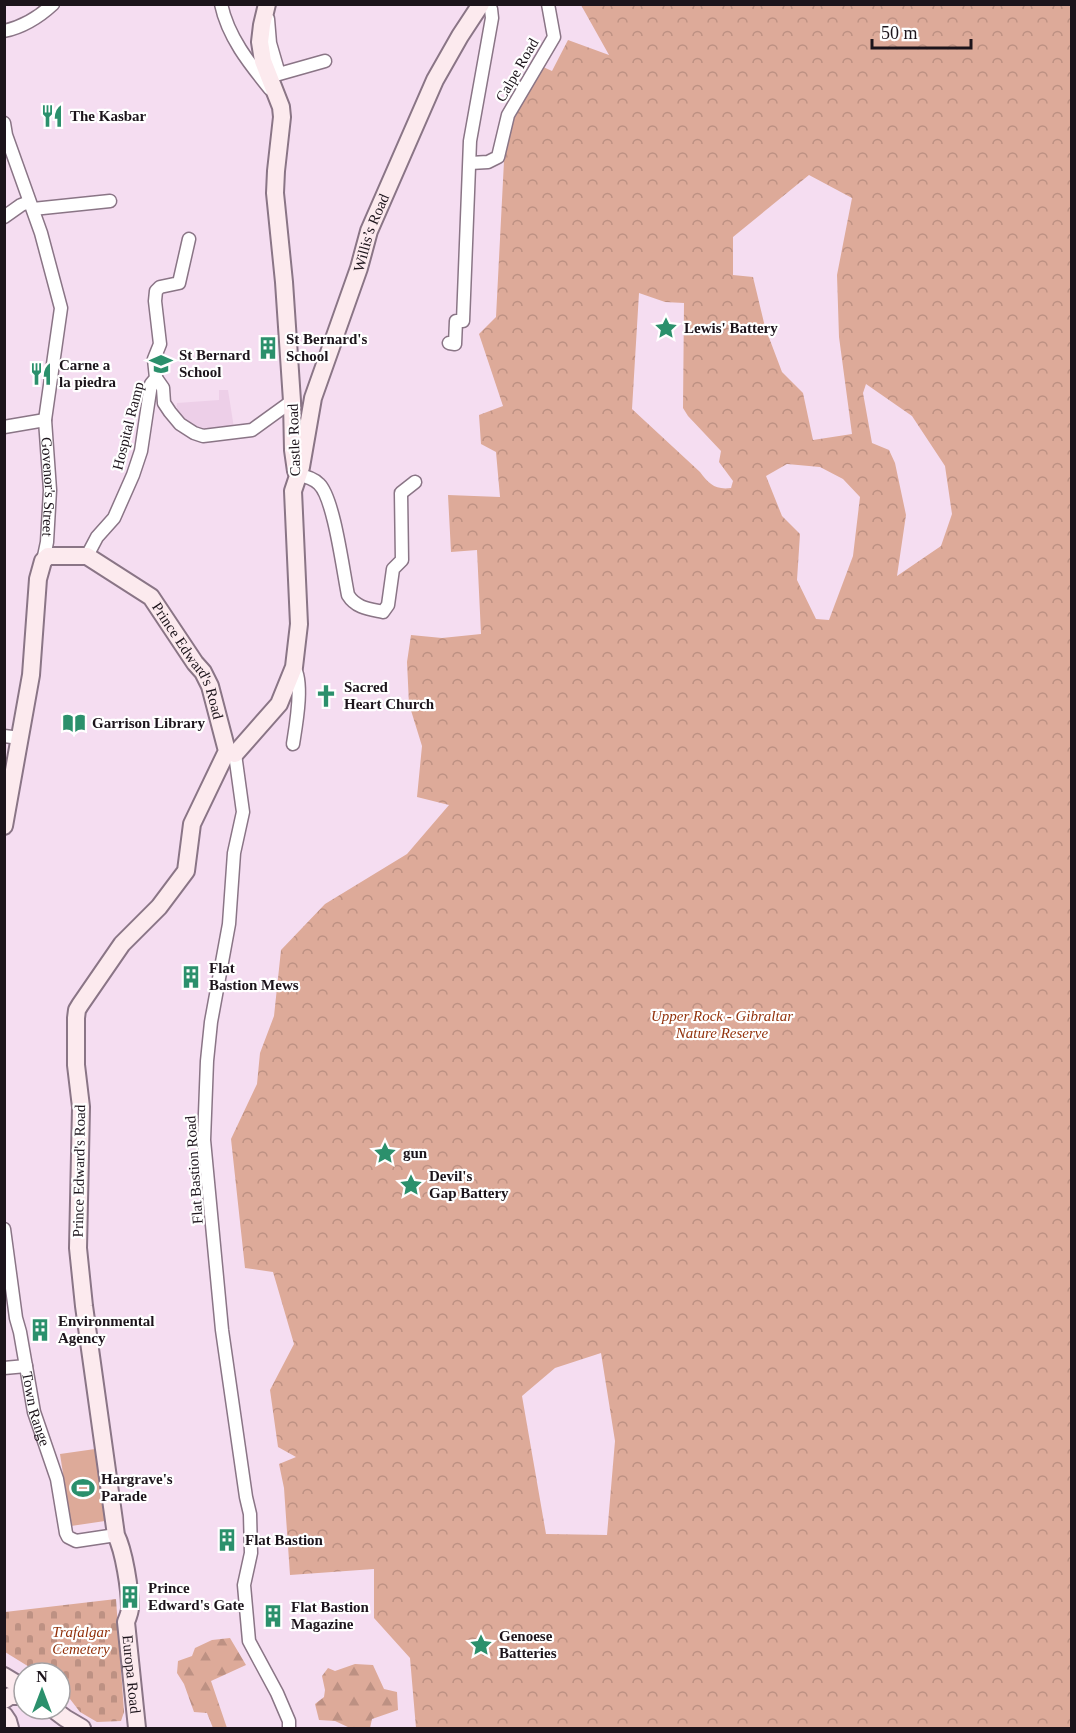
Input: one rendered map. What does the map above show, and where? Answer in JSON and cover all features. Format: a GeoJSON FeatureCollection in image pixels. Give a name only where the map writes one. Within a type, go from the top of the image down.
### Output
{"type":"FeatureCollection","features":[{"type":"Feature","properties":{"kind":"street"},"geometry":{"type":"LineString","coordinates":[[4,31],[32,20],[53,4]]}},
{"type":"Feature","properties":{"kind":"street"},"geometry":{"type":"LineString","coordinates":[[221,4],[224,20],[235,42],[280,103]]}},
{"type":"Feature","properties":{"kind":"street","name":"Calpe Road"},"geometry":{"type":"LineString","coordinates":[[470,163],[488,162],[498,157],[508,115],[554,37],[548,4]]}},
{"type":"Feature","properties":{"kind":"street"},"geometry":{"type":"LineString","coordinates":[[267,6],[260,42],[263,61],[280,103]]}},
{"type":"Feature","properties":{"kind":"street"},"geometry":{"type":"LineString","coordinates":[[267,6],[270,43],[279,74],[325,61]]}},
{"type":"Feature","properties":{"kind":"street","name":"Calpe Road"},"geometry":{"type":"LineString","coordinates":[[449,343],[455,344],[456,321],[463,321],[470,141],[492,18],[490,9],[480,6]]}},
{"type":"Feature","properties":{"kind":"street","name":"Willis’s Road"},"geometry":{"type":"LineString","coordinates":[[298,475],[306,447],[313,398],[359,268],[369,231],[435,80],[480,6]]}},
{"type":"Feature","properties":{"kind":"street","name":"Castle Road"},"geometry":{"type":"LineString","coordinates":[[228,751],[279,704],[294,667],[299,624],[293,491],[298,475],[293,450],[284,282],[275,193],[282,117],[280,103]]}},
{"type":"Feature","properties":{"kind":"street","name":"Govenor's Street"},"geometry":{"type":"LineString","coordinates":[[5,129],[31,206],[61,308],[45,420],[50,490],[47,542],[38,579],[32,675],[12,737],[8,795]]}},
{"type":"Feature","properties":{"kind":"street"},"geometry":{"type":"LineString","coordinates":[[4,217],[21,205],[110,201]]}},
{"type":"Feature","properties":{"kind":"street","name":"Hospital Ramp"},"geometry":{"type":"LineString","coordinates":[[87,556],[97,537],[114,518],[141,451],[152,384],[156,378],[154,359],[160,344],[156,291],[160,287],[179,283],[189,239]]}},
{"type":"Feature","properties":{"kind":"street"},"geometry":{"type":"LineString","coordinates":[[156,378],[163,388],[164,403],[170,412],[180,424],[197,435],[252,430],[292,401]]}},
{"type":"Feature","properties":{"kind":"street"},"geometry":{"type":"LineString","coordinates":[[4,427],[45,420]]}},
{"type":"Feature","properties":{"kind":"street"},"geometry":{"type":"LineString","coordinates":[[298,475],[318,483],[324,491],[331,509],[348,595],[361,608],[383,612],[388,605],[393,569],[402,560],[401,493],[415,482]]}},
{"type":"Feature","properties":{"kind":"street"},"geometry":{"type":"LineString","coordinates":[[43,561],[48,556],[87,556]]}},
{"type":"Feature","properties":{"kind":"street","name":"Prince Edward's Road"},"geometry":{"type":"LineString","coordinates":[[87,556],[151,597],[203,672],[210,686],[228,751],[192,824],[186,871],[159,907],[122,944],[77,1010],[76,1065],[81,1107],[78,1248],[98,1413],[116,1535],[121,1544],[129,1598],[130,1610],[126,1622]]}},
{"type":"Feature","properties":{"kind":"street"},"geometry":{"type":"LineString","coordinates":[[293,744],[298,696],[298,676],[294,667]]}},
{"type":"Feature","properties":{"kind":"street","name":"Flat Bastion Road"},"geometry":{"type":"LineString","coordinates":[[228,751],[243,812],[234,853],[229,924],[210,1022],[204,1140],[222,1330],[250,1514],[251,1552],[244,1585],[249,1641],[277,1694],[289,1721],[289,1728]]}},
{"type":"Feature","properties":{"kind":"street"},"geometry":{"type":"LineString","coordinates":[[4,825],[8,795]]}},
{"type":"Feature","properties":{"kind":"street","name":"Town Range"},"geometry":{"type":"LineString","coordinates":[[4,1229],[16,1318],[34,1412],[57,1479],[68,1537],[76,1541],[116,1535]]}},
{"type":"Feature","properties":{"kind":"street"},"geometry":{"type":"LineString","coordinates":[[4,1368],[26,1366]]}},
{"type":"Feature","properties":{"kind":"street","name":"Europa Road"},"geometry":{"type":"LineString","coordinates":[[126,1622],[136,1728]]}},
{"type":"Feature","properties":{"kind":"street"},"geometry":{"type":"LineString","coordinates":[[4,1715],[10,1728]]}},
{"type":"Feature","properties":{"kind":"shaded area"},"geometry":{"type":"Polygon","coordinates":[[[219,390],[228,390],[234,428],[201,431],[181,418],[176,411],[177,403],[219,400],[219,390]]]}},
{"type":"Feature","properties":{"kind":"green space","name":"Upper Rock - Gibraltar Nature Reserve"},"geometry":{"type":"Polygon","coordinates":[[[581,5],[1071,5],[1071,1728],[416,1728],[410,1658],[374,1618],[374,1569],[290,1575],[284,1488],[279,1464],[296,1457],[278,1447],[270,1390],[294,1344],[273,1272],[245,1268],[231,1139],[257,1084],[260,1053],[274,1016],[281,950],[325,904],[407,854],[449,805],[417,797],[422,746],[409,704],[407,662],[411,635],[442,638],[481,634],[477,550],[451,552],[448,495],[500,497],[496,452],[481,444],[479,415],[503,406],[479,334],[496,317],[504,161],[513,117],[541,66],[552,71],[568,40],[609,55],[581,5]],[[809,175],[733,237],[733,275],[753,277],[765,327],[782,372],[803,393],[813,440],[852,434],[839,337],[837,275],[852,198],[809,175]],[[639,293],[632,409],[710,483],[721,488],[731,488],[733,481],[719,462],[721,451],[683,408],[684,303],[665,302],[639,293]],[[866,384],[863,393],[872,443],[889,450],[895,463],[906,515],[897,576],[941,546],[952,514],[945,466],[912,416],[866,384]],[[787,464],[766,476],[782,516],[800,534],[797,580],[816,619],[829,620],[853,556],[860,497],[843,479],[820,467],[787,464]],[[601,1353],[555,1368],[522,1396],[546,1534],[607,1535],[615,1441],[601,1353]]]}},
{"type":"Feature","properties":{"kind":"green space","name":"Hargrave's Parade"},"geometry":{"type":"Polygon","coordinates":[[[95,1449],[105,1521],[71,1526],[60,1454],[95,1449]]]}},
{"type":"Feature","properties":{"kind":"green space","name":"Trafalgar Cemetery"},"geometry":{"type":"Polygon","coordinates":[[[116,1599],[124,1712],[121,1721],[97,1722],[80,1712],[72,1702],[72,1661],[20,1661],[5,1652],[5,1612],[116,1599]]]}},
{"type":"Feature","properties":{"kind":"green space"},"geometry":{"type":"Polygon","coordinates":[[[230,1638],[246,1665],[211,1681],[227,1728],[213,1728],[207,1713],[194,1712],[184,1684],[177,1673],[178,1661],[192,1656],[195,1648],[212,1640],[230,1638]]]}},
{"type":"Feature","properties":{"kind":"green space"},"geometry":{"type":"Polygon","coordinates":[[[355,1664],[373,1665],[384,1689],[397,1692],[398,1710],[372,1719],[370,1728],[350,1728],[335,1721],[319,1720],[315,1704],[324,1697],[322,1676],[328,1668],[335,1671],[355,1664]]]}},
{"type":"Feature","properties":{"kind":"place","name":"The Kasbar"},"geometry":{"type":"Point","coordinates":[52,116]}},
{"type":"Feature","properties":{"kind":"place","name":"Lewis' Battery"},"geometry":{"type":"Point","coordinates":[666,328]}},
{"type":"Feature","properties":{"kind":"place","name":"St Bernard's School"},"geometry":{"type":"Point","coordinates":[268,348]}},
{"type":"Feature","properties":{"kind":"place","name":"St Bernard School"},"geometry":{"type":"Point","coordinates":[161,364]}},
{"type":"Feature","properties":{"kind":"place","name":"Carne a la piedra"},"geometry":{"type":"Point","coordinates":[41,374]}},
{"type":"Feature","properties":{"kind":"place","name":"Sacred Heart Church"},"geometry":{"type":"Point","coordinates":[326,696]}},
{"type":"Feature","properties":{"kind":"place","name":"Garrison Library"},"geometry":{"type":"Point","coordinates":[74,723]}},
{"type":"Feature","properties":{"kind":"place","name":"Flat Bastion Mews"},"geometry":{"type":"Point","coordinates":[191,977]}},
{"type":"Feature","properties":{"kind":"place","name":"gun"},"geometry":{"type":"Point","coordinates":[385,1153]}},
{"type":"Feature","properties":{"kind":"place","name":"Devil's Gap Battery"},"geometry":{"type":"Point","coordinates":[411,1185]}},
{"type":"Feature","properties":{"kind":"place","name":"Environmental Agency"},"geometry":{"type":"Point","coordinates":[40,1330]}},
{"type":"Feature","properties":{"kind":"place","name":"Hargrave's Parade"},"geometry":{"type":"Point","coordinates":[83,1488]}},
{"type":"Feature","properties":{"kind":"place","name":"Flat Bastion"},"geometry":{"type":"Point","coordinates":[227,1540]}},
{"type":"Feature","properties":{"kind":"place","name":"Prince Edward's Gate"},"geometry":{"type":"Point","coordinates":[130,1597]}},
{"type":"Feature","properties":{"kind":"place","name":"Flat Bastion Magazine"},"geometry":{"type":"Point","coordinates":[273,1616]}},
{"type":"Feature","properties":{"kind":"place","name":"Genoese Batteries"},"geometry":{"type":"Point","coordinates":[481,1645]}}]}
